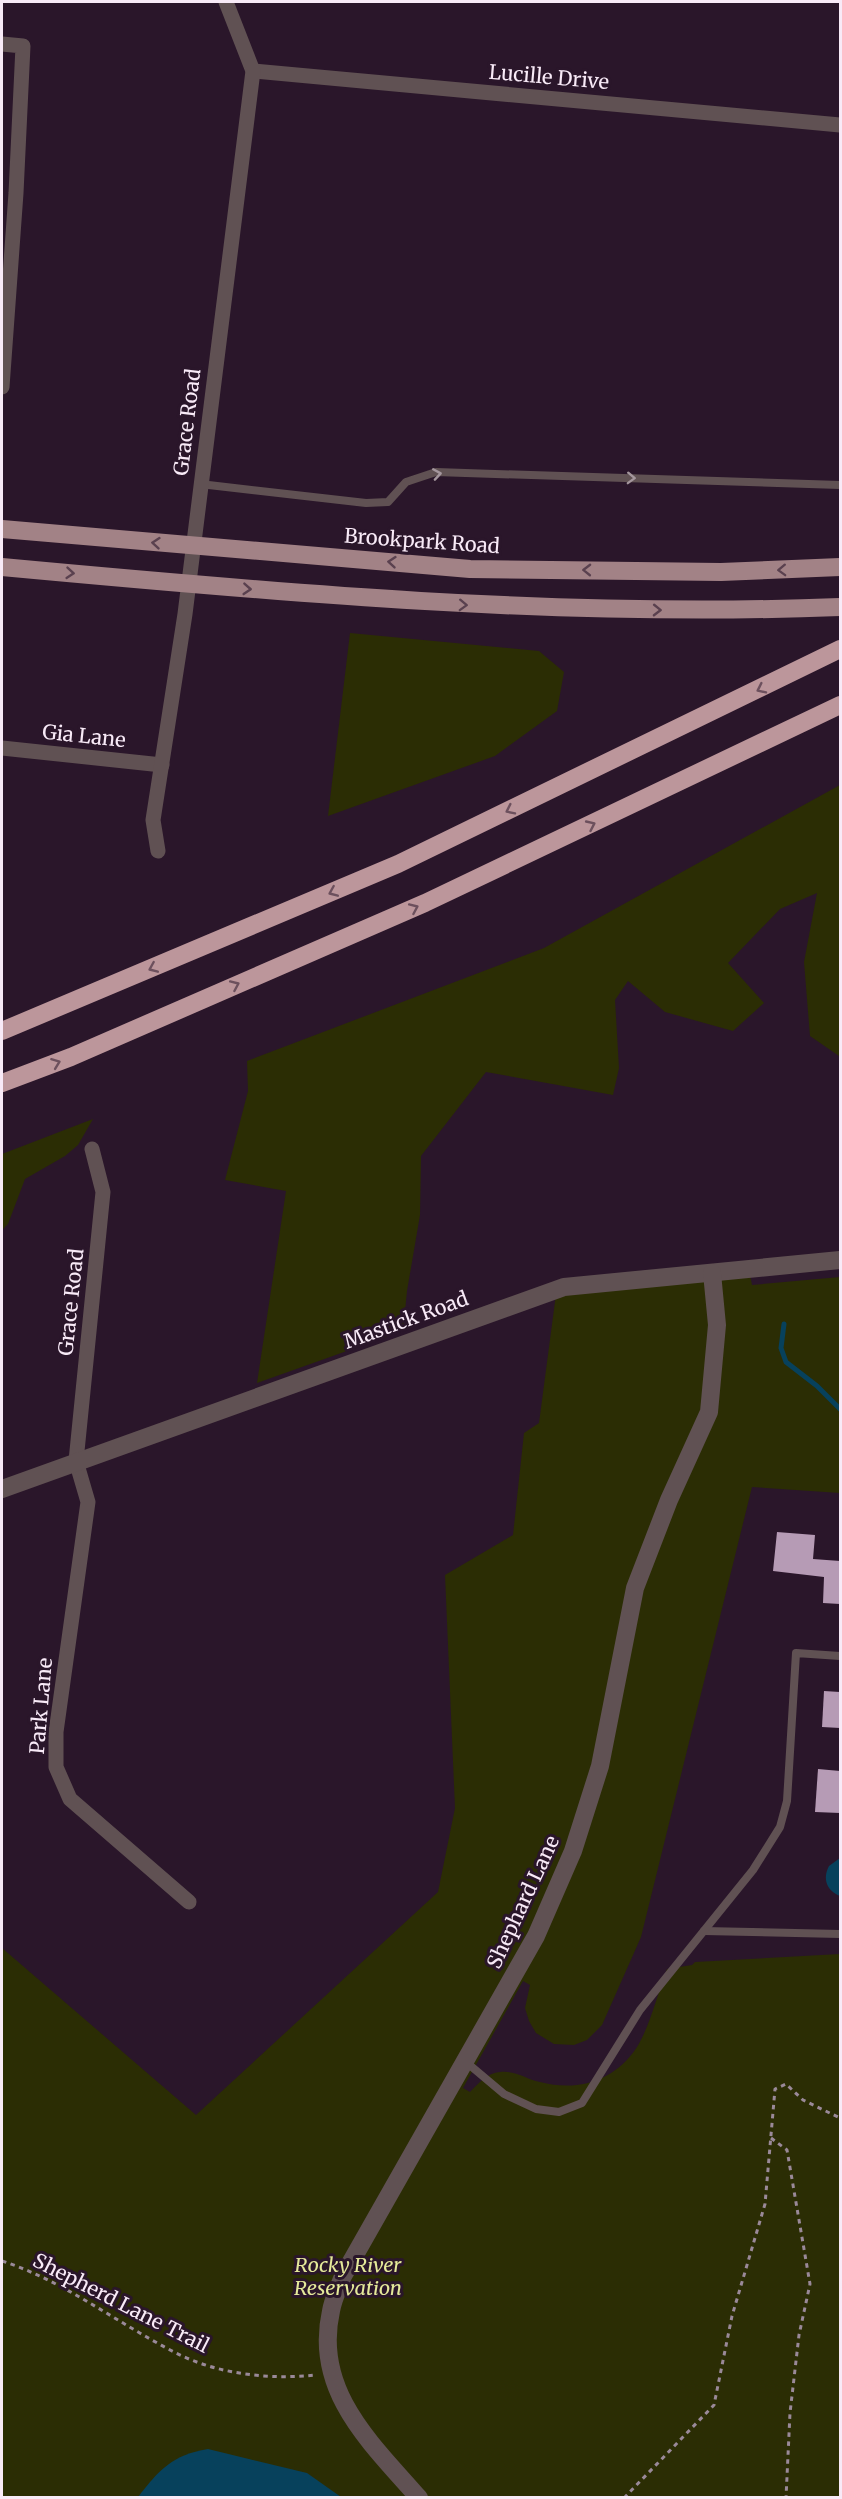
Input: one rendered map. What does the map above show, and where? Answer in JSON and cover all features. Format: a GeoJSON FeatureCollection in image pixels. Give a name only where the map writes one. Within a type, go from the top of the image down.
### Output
{"type":"FeatureCollection","features":[{"type":"Feature","properties":{"kind":"highway"},"geometry":{"type":"LineString","coordinates":[[2,1031],[398,864],[814,664],[840,649]]}},
{"type":"Feature","properties":{"kind":"highway"},"geometry":{"type":"LineString","coordinates":[[2,1083],[71,1057],[424,903],[840,705]]}},
{"type":"Feature","properties":{"kind":"main road","name":"Brookpark Road"},"geometry":{"type":"LineString","coordinates":[[2,529],[470,569],[721,572],[840,567]]}},
{"type":"Feature","properties":{"kind":"main road"},"geometry":{"type":"LineString","coordinates":[[2,567],[189,585],[450,604],[572,609],[740,611],[840,607]]}},
{"type":"Feature","properties":{"kind":"street","name":"Grace Road"},"geometry":{"type":"LineString","coordinates":[[158,851],[153,820],[189,585],[192,546],[253,71],[226,2]]}},
{"type":"Feature","properties":{"kind":"street"},"geometry":{"type":"LineString","coordinates":[[2,44],[23,46],[9,192],[2,387]]}},
{"type":"Feature","properties":{"kind":"street","name":"Lucille Drive"},"geometry":{"type":"LineString","coordinates":[[253,71],[840,125]]}},
{"type":"Feature","properties":{"kind":"street","name":"Gia Lane"},"geometry":{"type":"LineString","coordinates":[[2,748],[162,765]]}},
{"type":"Feature","properties":{"kind":"street","name":"Grace Road"},"geometry":{"type":"LineString","coordinates":[[76,1461],[103,1192],[92,1149]]}},
{"type":"Feature","properties":{"kind":"street","name":"Mastick Road"},"geometry":{"type":"LineString","coordinates":[[2,1489],[564,1287],[840,1260]]}},
{"type":"Feature","properties":{"kind":"street","name":"Shephard Lane"},"geometry":{"type":"LineString","coordinates":[[419,2498],[362,2433],[337,2392],[328,2346],[331,2311],[344,2276],[536,1936],[573,1851],[600,1766],[635,1588],[669,1500],[709,1412],[717,1325],[712,1273]]}},
{"type":"Feature","properties":{"kind":"street","name":"Park Lane"},"geometry":{"type":"LineString","coordinates":[[76,1461],[88,1502],[56,1732],[56,1767],[70,1799],[189,1902]]}},
{"type":"Feature","properties":{"kind":"lane"},"geometry":{"type":"LineString","coordinates":[[200,484],[366,503],[388,502],[406,482],[436,472],[840,485]]}},
{"type":"Feature","properties":{"kind":"lane"},"geometry":{"type":"LineString","coordinates":[[466,2062],[504,2094],[536,2109],[559,2112],[582,2103],[640,2010],[753,1870],[780,1827],[787,1801],[796,1653],[840,1656]]}},
{"type":"Feature","properties":{"kind":"lane"},"geometry":{"type":"LineString","coordinates":[[704,1931],[840,1934]]}},
{"type":"Feature","properties":{"kind":"path"},"geometry":{"type":"LineString","coordinates":[[624,2498],[714,2405],[732,2316],[765,2204],[775,2089],[786,2084],[803,2100],[840,2118]]}},
{"type":"Feature","properties":{"kind":"path"},"geometry":{"type":"LineString","coordinates":[[771,2138],[786,2150],[810,2284],[799,2335],[790,2413],[786,2498]]}},
{"type":"Feature","properties":{"kind":"path","name":"Shepherd Lane Trail"},"geometry":{"type":"LineString","coordinates":[[2,2261],[33,2271],[177,2354],[221,2370],[287,2378],[333,2373]]}},
{"type":"Feature","properties":{"kind":"green space"},"geometry":{"type":"Polygon","coordinates":[[[350,633],[539,651],[564,672],[557,711],[495,756],[328,816],[350,633]]]}},
{"type":"Feature","properties":{"kind":"green space"},"geometry":{"type":"Polygon","coordinates":[[[840,785],[839,1056],[810,1036],[804,962],[817,893],[780,909],[728,963],[764,1003],[733,1031],[665,1012],[628,981],[615,1000],[619,1068],[613,1095],[486,1072],[421,1156],[420,1215],[407,1291],[403,1331],[257,1383],[286,1191],[225,1180],[248,1091],[247,1061],[544,948],[840,785]]]}},
{"type":"Feature","properties":{"kind":"green space"},"geometry":{"type":"Polygon","coordinates":[[[93,1119],[78,1145],[65,1156],[25,1179],[8,1224],[2,1230],[2,1154],[93,1119]]]}},
{"type":"Feature","properties":{"kind":"green space","name":"Rocky River Reservation"},"geometry":{"type":"Polygon","coordinates":[[[750,1275],[752,1285],[840,1277],[840,1493],[752,1487],[641,1937],[602,2025],[587,2040],[574,2045],[554,2044],[536,2033],[529,2021],[525,2008],[530,1985],[523,1981],[463,2088],[470,2092],[487,2076],[500,2072],[516,2073],[540,2082],[568,2086],[607,2076],[628,2059],[642,2039],[667,1969],[692,1965],[695,1962],[840,1954],[840,2497],[2,2497],[2,1948],[196,2115],[438,1892],[455,1808],[445,1575],[513,1535],[524,1433],[539,1423],[556,1294],[750,1275]]]}},
{"type":"Feature","properties":{"kind":"water"},"geometry":{"type":"Polygon","coordinates":[[[840,1858],[840,1896],[829,1888],[826,1875],[829,1866],[840,1858]]]}},
{"type":"Feature","properties":{"kind":"water"},"geometry":{"type":"Polygon","coordinates":[[[208,2449],[307,2473],[341,2497],[138,2497],[167,2465],[185,2455],[208,2449]]]}},
{"type":"Feature","properties":{"kind":"building"},"geometry":{"type":"Polygon","coordinates":[[[777,1532],[815,1535],[813,1559],[840,1561],[840,1604],[823,1603],[824,1577],[773,1571],[777,1532]]]}},
{"type":"Feature","properties":{"kind":"building"},"geometry":{"type":"Polygon","coordinates":[[[824,1691],[840,1692],[840,1728],[822,1727],[824,1691]]]}},
{"type":"Feature","properties":{"kind":"building"},"geometry":{"type":"Polygon","coordinates":[[[818,1769],[840,1771],[840,1813],[815,1812],[818,1769]]]}},
{"type":"Feature","properties":{"kind":"waterway"},"geometry":{"type":"LineString","coordinates":[[784,1324],[781,1348],[786,1362],[817,1386],[840,1409]]}}]}
